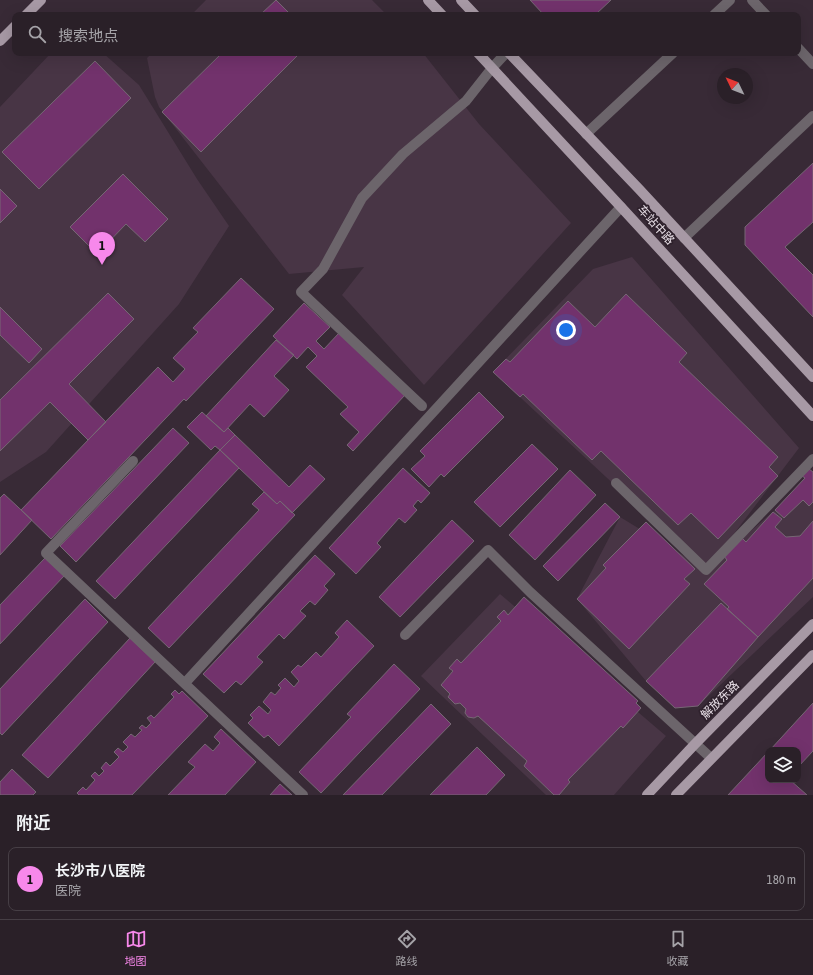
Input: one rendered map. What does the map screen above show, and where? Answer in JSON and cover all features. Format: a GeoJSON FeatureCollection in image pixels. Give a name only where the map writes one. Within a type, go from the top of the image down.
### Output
{"type":"FeatureCollection","features":[{"type":"Feature","properties":{"kind":"main road"},"geometry":{"type":"LineString","coordinates":[[29,12],[41,0]]}},
{"type":"Feature","properties":{"kind":"main road"},"geometry":{"type":"LineString","coordinates":[[428,0],[439,12]]}},
{"type":"Feature","properties":{"kind":"main road"},"geometry":{"type":"LineString","coordinates":[[461,0],[472,12]]}},
{"type":"Feature","properties":{"kind":"main road"},"geometry":{"type":"LineString","coordinates":[[0,40],[12,29]]}},
{"type":"Feature","properties":{"kind":"main road","name":"车站中路"},"geometry":{"type":"LineString","coordinates":[[481,56],[813,416]]}},
{"type":"Feature","properties":{"kind":"main road","name":"车站中路"},"geometry":{"type":"LineString","coordinates":[[511,56],[684,238],[813,377]]}},
{"type":"Feature","properties":{"kind":"main road","name":"解放东路"},"geometry":{"type":"LineString","coordinates":[[647,795],[813,624]]}},
{"type":"Feature","properties":{"kind":"main road"},"geometry":{"type":"LineString","coordinates":[[676,795],[813,655]]}},
{"type":"Feature","properties":{"kind":"street"},"geometry":{"type":"LineString","coordinates":[[717,12],[730,0]]}},
{"type":"Feature","properties":{"kind":"street"},"geometry":{"type":"LineString","coordinates":[[752,0],[763,12]]}},
{"type":"Feature","properties":{"kind":"street"},"geometry":{"type":"LineString","coordinates":[[801,51],[813,64]]}},
{"type":"Feature","properties":{"kind":"street"},"geometry":{"type":"LineString","coordinates":[[422,406],[301,292],[323,269],[362,198],[403,154],[466,101],[492,68],[505,56]]}},
{"type":"Feature","properties":{"kind":"street"},"geometry":{"type":"LineString","coordinates":[[586,134],[670,56]]}},
{"type":"Feature","properties":{"kind":"street"},"geometry":{"type":"LineString","coordinates":[[684,238],[813,116]]}},
{"type":"Feature","properties":{"kind":"street"},"geometry":{"type":"LineString","coordinates":[[185,683],[621,207]]}},
{"type":"Feature","properties":{"kind":"street"},"geometry":{"type":"LineString","coordinates":[[616,484],[706,570],[813,460]]}},
{"type":"Feature","properties":{"kind":"street"},"geometry":{"type":"LineString","coordinates":[[133,461],[46,553],[303,795]]}},
{"type":"Feature","properties":{"kind":"street"},"geometry":{"type":"LineString","coordinates":[[404,635],[488,550],[530,592],[711,758]]}},
{"type":"Feature","properties":{"kind":"shaded area"},"geometry":{"type":"Polygon","coordinates":[[[206,0],[372,0],[384,12],[194,12],[206,0]]]}},
{"type":"Feature","properties":{"kind":"shaded area"},"geometry":{"type":"Polygon","coordinates":[[[48,56],[106,56],[139,85],[197,179],[229,226],[179,304],[46,452],[0,482],[0,107],[48,56]]]}},
{"type":"Feature","properties":{"kind":"shaded area"},"geometry":{"type":"Polygon","coordinates":[[[149,56],[425,56],[479,124],[571,223],[424,385],[342,295],[364,267],[289,274],[159,107],[155,97],[147,58],[149,56]]]}},
{"type":"Feature","properties":{"kind":"shaded area"},"geometry":{"type":"Polygon","coordinates":[[[632,257],[799,448],[708,568],[813,477],[813,597],[698,706],[646,681],[577,599],[620,517],[704,568],[493,372],[593,269],[632,257]]]}},
{"type":"Feature","properties":{"kind":"shaded area"},"geometry":{"type":"Polygon","coordinates":[[[500,594],[666,736],[614,795],[546,795],[421,676],[500,594]]]}},
{"type":"Feature","properties":{"kind":"building"},"geometry":{"type":"Polygon","coordinates":[[[276,0],[288,12],[263,12],[276,0]]]}},
{"type":"Feature","properties":{"kind":"building"},"geometry":{"type":"Polygon","coordinates":[[[530,0],[611,0],[598,12],[541,12],[530,0]]]}},
{"type":"Feature","properties":{"kind":"building"},"geometry":{"type":"Polygon","coordinates":[[[219,56],[297,56],[201,152],[162,112],[219,56]]]}},
{"type":"Feature","properties":{"kind":"building"},"geometry":{"type":"Polygon","coordinates":[[[95,61],[131,98],[39,189],[2,152],[95,61]]]}},
{"type":"Feature","properties":{"kind":"building"},"geometry":{"type":"Polygon","coordinates":[[[813,163],[813,222],[785,247],[813,275],[813,317],[745,245],[745,227],[813,163]]]}},
{"type":"Feature","properties":{"kind":"building"},"geometry":{"type":"Polygon","coordinates":[[[123,174],[168,219],[145,242],[126,224],[97,254],[70,227],[123,174]]]}},
{"type":"Feature","properties":{"kind":"building"},"geometry":{"type":"Polygon","coordinates":[[[0,189],[17,206],[0,223],[0,189]]]}},
{"type":"Feature","properties":{"kind":"building"},"geometry":{"type":"Polygon","coordinates":[[[241,278],[274,309],[186,401],[184,399],[51,539],[21,510],[158,367],[173,382],[185,369],[173,358],[198,332],[193,328],[241,278]]]}},
{"type":"Feature","properties":{"kind":"building"},"geometry":{"type":"Polygon","coordinates":[[[108,293],[134,319],[69,384],[106,422],[88,440],[50,402],[0,451],[0,400],[108,293]]]}},
{"type":"Feature","properties":{"kind":"building"},"geometry":{"type":"Polygon","coordinates":[[[626,294],[687,353],[679,362],[778,457],[769,467],[778,476],[718,539],[691,513],[678,525],[601,451],[592,460],[523,394],[520,397],[493,372],[506,359],[510,362],[568,301],[595,327],[626,294]]]}},
{"type":"Feature","properties":{"kind":"building"},"geometry":{"type":"Polygon","coordinates":[[[304,303],[330,327],[316,341],[324,349],[339,333],[405,395],[353,451],[347,445],[359,432],[340,414],[348,407],[306,367],[317,356],[308,347],[297,359],[273,336],[304,303]]]}},
{"type":"Feature","properties":{"kind":"building"},"geometry":{"type":"Polygon","coordinates":[[[0,307],[42,349],[29,363],[0,335],[0,307]]]}},
{"type":"Feature","properties":{"kind":"building"},"geometry":{"type":"Polygon","coordinates":[[[276,340],[294,355],[274,376],[289,390],[264,417],[250,404],[224,432],[206,416],[276,340]]]}},
{"type":"Feature","properties":{"kind":"building"},"geometry":{"type":"Polygon","coordinates":[[[479,392],[504,417],[444,477],[441,474],[429,487],[411,469],[425,456],[420,451],[479,392]]]}},
{"type":"Feature","properties":{"kind":"building"},"geometry":{"type":"Polygon","coordinates":[[[202,412],[224,432],[228,428],[235,435],[220,450],[215,446],[211,450],[187,427],[202,412]]]}},
{"type":"Feature","properties":{"kind":"building"},"geometry":{"type":"Polygon","coordinates":[[[173,428],[189,443],[76,562],[60,546],[173,428]]]}},
{"type":"Feature","properties":{"kind":"building"},"geometry":{"type":"Polygon","coordinates":[[[235,435],[289,487],[310,465],[325,479],[292,513],[280,501],[277,504],[220,450],[235,435]]]}},
{"type":"Feature","properties":{"kind":"building"},"geometry":{"type":"Polygon","coordinates":[[[532,444],[558,469],[500,527],[474,502],[532,444]]]}},
{"type":"Feature","properties":{"kind":"building"},"geometry":{"type":"Polygon","coordinates":[[[220,450],[239,468],[115,599],[96,581],[220,450]]]}},
{"type":"Feature","properties":{"kind":"building"},"geometry":{"type":"Polygon","coordinates":[[[403,468],[430,493],[421,503],[418,500],[413,506],[417,510],[405,523],[399,518],[377,543],[381,547],[356,574],[329,548],[403,468]]]}},
{"type":"Feature","properties":{"kind":"building"},"geometry":{"type":"Polygon","coordinates":[[[809,469],[813,472],[813,502],[809,506],[803,500],[784,518],[775,510],[805,478],[802,476],[809,469]]]}},
{"type":"Feature","properties":{"kind":"building"},"geometry":{"type":"Polygon","coordinates":[[[570,470],[596,495],[535,560],[509,535],[570,470]]]}},
{"type":"Feature","properties":{"kind":"building"},"geometry":{"type":"Polygon","coordinates":[[[264,492],[277,504],[280,501],[295,515],[169,648],[148,628],[259,510],[252,504],[264,492]]]}},
{"type":"Feature","properties":{"kind":"building"},"geometry":{"type":"Polygon","coordinates":[[[4,494],[32,520],[0,555],[0,498],[4,494]]]}},
{"type":"Feature","properties":{"kind":"building"},"geometry":{"type":"Polygon","coordinates":[[[605,503],[620,517],[558,581],[543,566],[605,503]]]}},
{"type":"Feature","properties":{"kind":"building"},"geometry":{"type":"Polygon","coordinates":[[[773,512],[782,519],[775,527],[786,537],[800,536],[813,521],[813,578],[758,637],[727,609],[729,607],[704,584],[727,560],[724,556],[742,538],[746,542],[773,512]]]}},
{"type":"Feature","properties":{"kind":"building"},"geometry":{"type":"Polygon","coordinates":[[[452,520],[474,541],[400,617],[379,597],[452,520]]]}},
{"type":"Feature","properties":{"kind":"building"},"geometry":{"type":"Polygon","coordinates":[[[646,522],[695,569],[684,579],[690,584],[629,649],[577,599],[606,568],[603,565],[646,522]]]}},
{"type":"Feature","properties":{"kind":"building"},"geometry":{"type":"Polygon","coordinates":[[[315,555],[335,574],[324,586],[328,590],[315,605],[310,601],[300,611],[306,616],[284,639],[279,634],[257,657],[263,662],[241,685],[236,681],[224,693],[203,674],[315,555]]]}},
{"type":"Feature","properties":{"kind":"building"},"geometry":{"type":"Polygon","coordinates":[[[45,558],[64,576],[0,644],[0,605],[45,558]]]}},
{"type":"Feature","properties":{"kind":"building"},"geometry":{"type":"Polygon","coordinates":[[[524,597],[638,701],[636,703],[641,708],[623,728],[621,726],[568,780],[570,782],[559,795],[554,795],[524,766],[527,761],[478,716],[474,718],[468,717],[465,713],[466,709],[460,703],[455,704],[448,697],[450,694],[441,685],[453,671],[449,668],[457,659],[461,663],[501,621],[497,617],[504,610],[508,615],[524,597]]]}},
{"type":"Feature","properties":{"kind":"building"},"geometry":{"type":"Polygon","coordinates":[[[85,599],[108,622],[2,735],[0,733],[0,689],[85,599]]]}},
{"type":"Feature","properties":{"kind":"building"},"geometry":{"type":"Polygon","coordinates":[[[721,603],[758,637],[698,706],[675,708],[646,681],[721,603]]]}},
{"type":"Feature","properties":{"kind":"building"},"geometry":{"type":"Polygon","coordinates":[[[347,620],[374,646],[279,746],[268,735],[264,738],[248,723],[253,718],[250,715],[259,706],[268,714],[271,710],[263,702],[271,692],[275,695],[281,688],[278,685],[285,678],[294,687],[299,681],[291,672],[298,665],[301,667],[316,652],[321,657],[339,637],[335,633],[347,620]]]}},
{"type":"Feature","properties":{"kind":"building"},"geometry":{"type":"Polygon","coordinates":[[[130,638],[155,662],[48,778],[22,755],[130,638]]]}},
{"type":"Feature","properties":{"kind":"building"},"geometry":{"type":"Polygon","coordinates":[[[394,664],[420,689],[321,793],[299,772],[351,717],[347,714],[394,664]]]}},
{"type":"Feature","properties":{"kind":"building"},"geometry":{"type":"Polygon","coordinates":[[[175,690],[179,694],[182,691],[208,716],[132,795],[79,795],[77,793],[83,787],[86,790],[95,780],[91,776],[95,772],[99,776],[104,771],[101,768],[106,762],[110,766],[119,757],[114,752],[118,748],[123,752],[128,747],[123,742],[131,734],[135,737],[142,730],[139,728],[142,725],[146,728],[151,723],[147,718],[151,715],[154,718],[174,697],[171,694],[175,690]]]}},
{"type":"Feature","properties":{"kind":"building"},"geometry":{"type":"Polygon","coordinates":[[[813,703],[813,751],[801,764],[801,747],[773,747],[813,703]]]}},
{"type":"Feature","properties":{"kind":"building"},"geometry":{"type":"Polygon","coordinates":[[[431,704],[451,724],[382,795],[343,795],[431,704]]]}},
{"type":"Feature","properties":{"kind":"building"},"geometry":{"type":"Polygon","coordinates":[[[221,729],[256,762],[225,795],[168,795],[195,767],[188,762],[205,744],[213,751],[220,743],[214,737],[221,729]]]}},
{"type":"Feature","properties":{"kind":"building"},"geometry":{"type":"Polygon","coordinates":[[[477,747],[505,775],[486,795],[430,795],[477,747]]]}},
{"type":"Feature","properties":{"kind":"building"},"geometry":{"type":"Polygon","coordinates":[[[765,755],[765,783],[793,783],[807,795],[728,795],[765,755]]]}},
{"type":"Feature","properties":{"kind":"building"},"geometry":{"type":"Polygon","coordinates":[[[12,769],[36,792],[33,795],[0,795],[0,782],[12,769]]]}},
{"type":"Feature","properties":{"kind":"building"},"geometry":{"type":"Polygon","coordinates":[[[280,784],[292,795],[270,795],[280,784]]]}},
{"type":"Feature","properties":{"kind":"place","name":"长沙市八医院"},"geometry":{"type":"Point","coordinates":[102,265]}}]}
